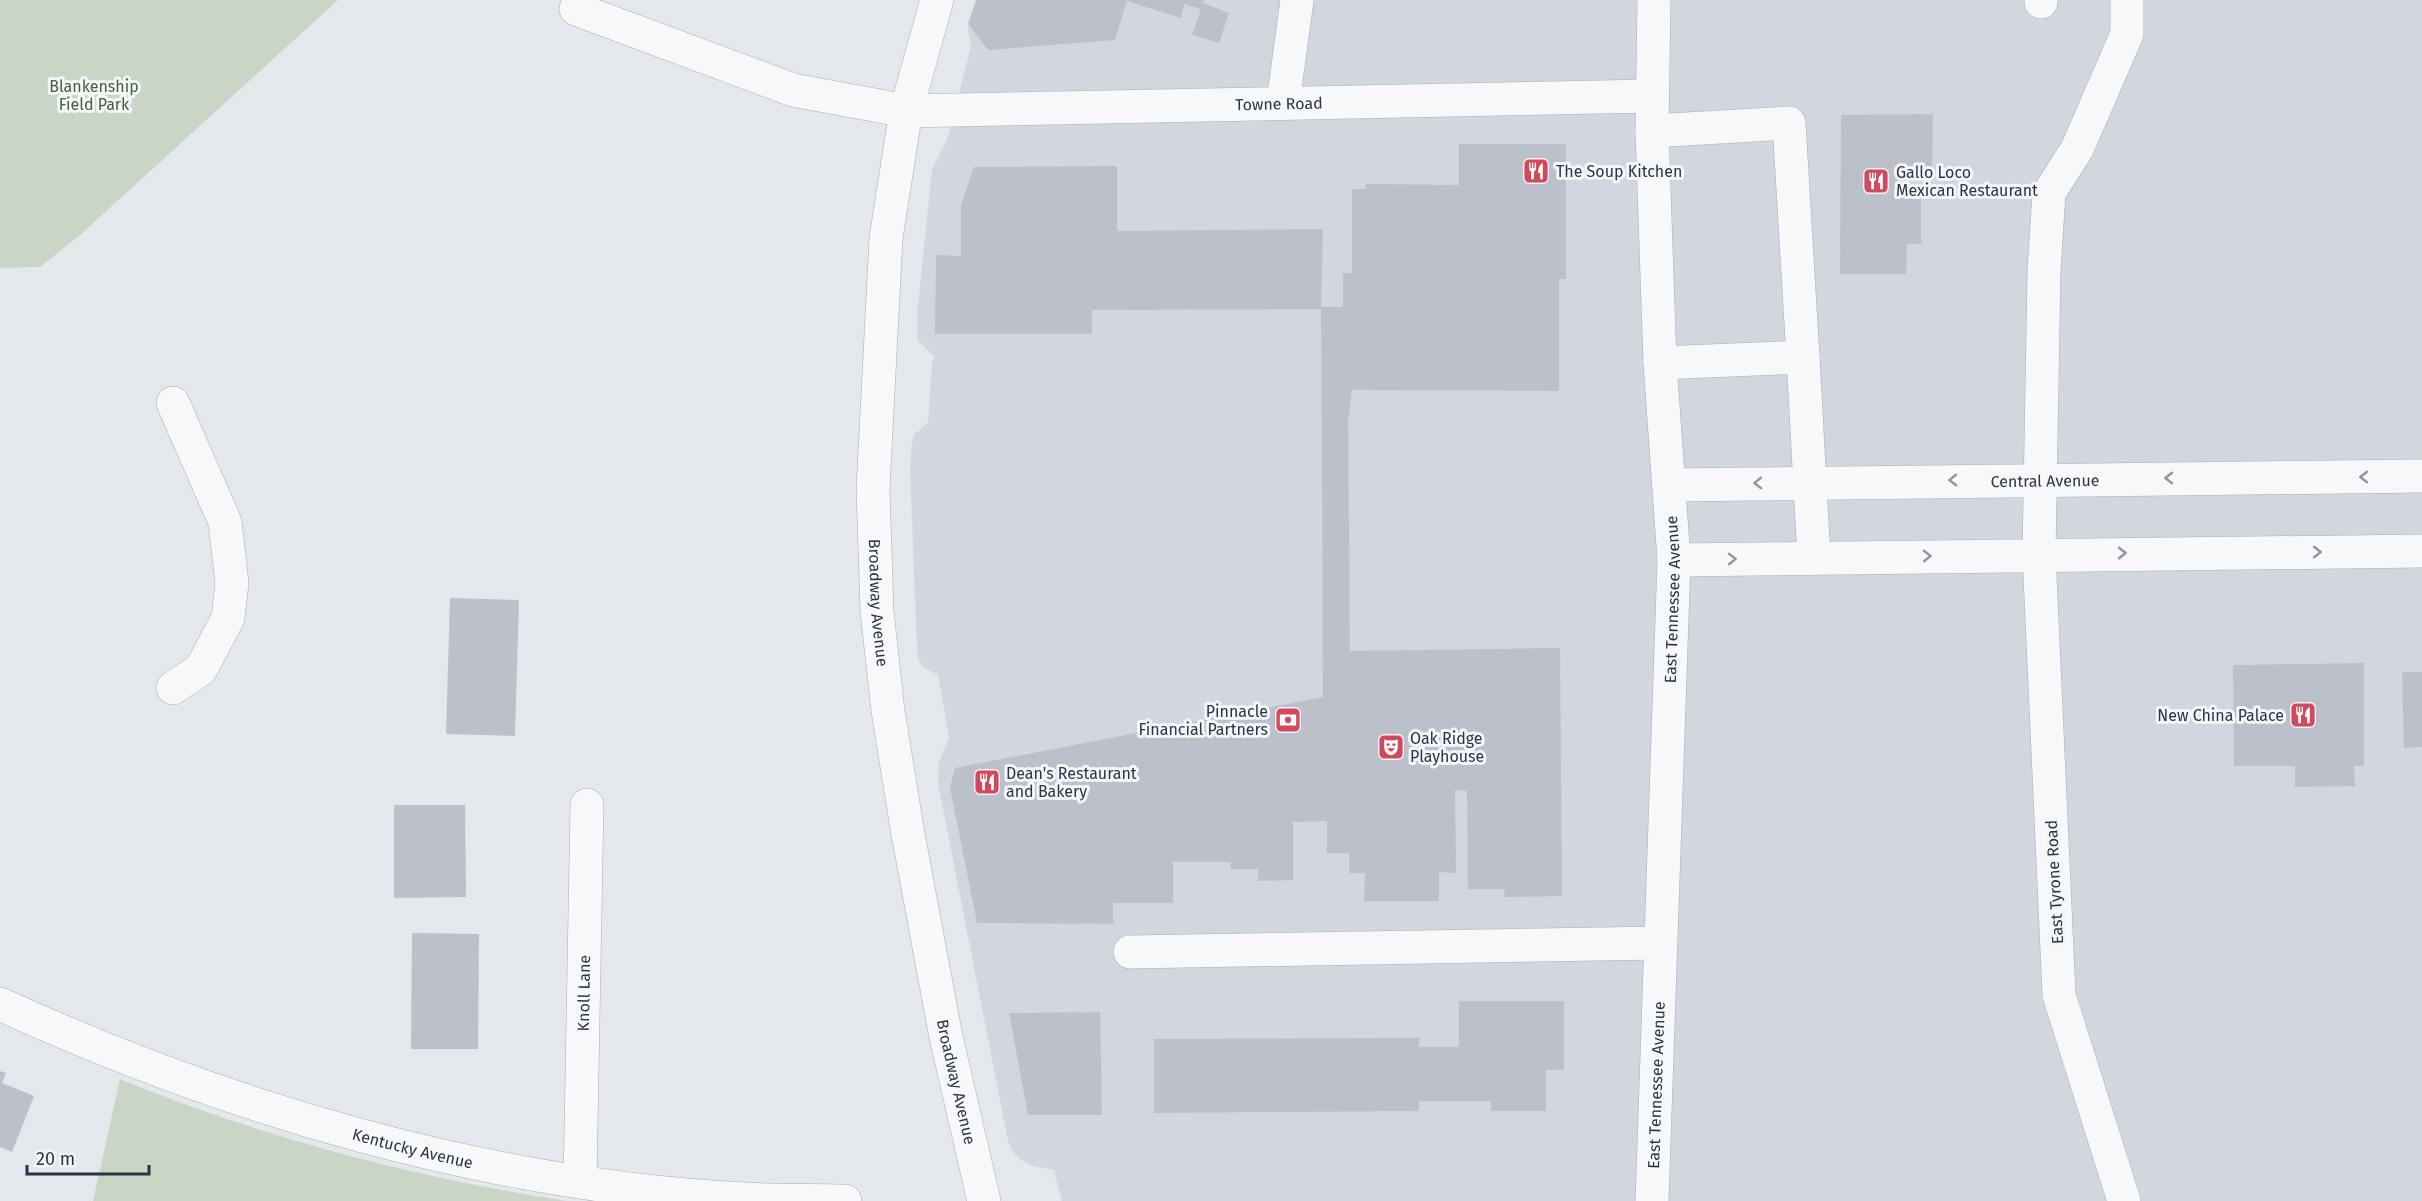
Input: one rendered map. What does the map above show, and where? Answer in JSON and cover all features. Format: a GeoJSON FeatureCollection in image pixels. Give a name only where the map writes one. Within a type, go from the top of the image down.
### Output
{"type":"FeatureCollection","features":[{"type":"Feature","properties":{"kind":"street","name":"Towne Road"},"geometry":{"type":"LineString","coordinates":[[579,0],[576,9],[794,90],[906,111],[1652,96]]}},
{"type":"Feature","properties":{"kind":"street","name":"Broadway Avenue"},"geometry":{"type":"LineString","coordinates":[[937,0],[906,111],[886,238],[873,489],[877,611],[888,711],[908,834],[946,1037],[984,1201]]}},
{"type":"Feature","properties":{"kind":"street"},"geometry":{"type":"LineString","coordinates":[[1283,103],[1298,0]]}},
{"type":"Feature","properties":{"kind":"street","name":"East Tennessee Avenue"},"geometry":{"type":"LineString","coordinates":[[1652,1201],[1674,560],[1660,363],[1652,131],[1654,0]]}},
{"type":"Feature","properties":{"kind":"street","name":"East Tyrone Road"},"geometry":{"type":"LineString","coordinates":[[2124,1201],[2060,995],[2039,554],[2044,271],[2049,193],[2077,149],[2127,34],[2127,0]]}},
{"type":"Feature","properties":{"kind":"street"},"geometry":{"type":"LineString","coordinates":[[1652,131],[1789,123],[1814,558]]}},
{"type":"Feature","properties":{"kind":"street"},"geometry":{"type":"LineString","coordinates":[[1660,363],[1803,357]]}},
{"type":"Feature","properties":{"kind":"street"},"geometry":{"type":"LineString","coordinates":[[173,403],[225,522],[232,583],[228,618],[201,669],[173,688]]}},
{"type":"Feature","properties":{"kind":"street","name":"Central Avenue"},"geometry":{"type":"LineString","coordinates":[[1669,485],[2422,476]]}},
{"type":"Feature","properties":{"kind":"street"},"geometry":{"type":"LineString","coordinates":[[1674,560],[2422,551]]}},
{"type":"Feature","properties":{"kind":"street","name":"Knoll Lane"},"geometry":{"type":"LineString","coordinates":[[579,1182],[587,805]]}},
{"type":"Feature","properties":{"kind":"street"},"geometry":{"type":"LineString","coordinates":[[1130,952],[1660,943]]}},
{"type":"Feature","properties":{"kind":"street","name":"Kentucky Avenue"},"geometry":{"type":"LineString","coordinates":[[0,1004],[129,1060],[265,1108],[421,1151],[579,1182],[745,1200],[845,1201]]}},
{"type":"Feature","properties":{"kind":"shaded area"},"geometry":{"type":"Polygon","coordinates":[[[978,0],[2422,0],[2422,1201],[1062,1201],[1054,1170],[1033,1166],[1021,1160],[1014,1153],[1008,1141],[938,783],[939,762],[949,738],[938,675],[923,667],[919,661],[917,647],[910,469],[912,442],[915,434],[928,423],[932,363],[935,357],[918,341],[917,316],[932,169],[947,140],[971,46],[968,29],[978,0]]]}},
{"type":"Feature","properties":{"kind":"green space","name":"Blankenship Field Park"},"geometry":{"type":"Polygon","coordinates":[[[0,0],[338,0],[80,235],[40,267],[0,268],[0,0]]]}},
{"type":"Feature","properties":{"kind":"green space"},"geometry":{"type":"Polygon","coordinates":[[[120,1079],[228,1120],[339,1153],[452,1180],[566,1201],[93,1201],[120,1079]]]}},
{"type":"Feature","properties":{"kind":"building"},"geometry":{"type":"Polygon","coordinates":[[[976,0],[1204,0],[1203,3],[1229,13],[1219,43],[1192,35],[1201,9],[1184,4],[1181,18],[1127,1],[1115,40],[988,50],[968,24],[976,0]]]}},
{"type":"Feature","properties":{"kind":"building"},"geometry":{"type":"Polygon","coordinates":[[[1933,114],[1932,179],[1905,179],[1905,192],[1921,192],[1921,244],[1907,244],[1906,274],[1840,274],[1841,115],[1933,114]]]}},
{"type":"Feature","properties":{"kind":"building"},"geometry":{"type":"Polygon","coordinates":[[[1459,144],[1566,144],[1566,279],[1559,279],[1559,391],[1352,390],[1348,421],[1350,651],[1560,648],[1562,896],[1505,897],[1504,889],[1468,889],[1467,791],[1455,790],[1456,873],[1439,872],[1439,901],[1364,901],[1365,873],[1349,873],[1349,853],[1327,853],[1327,821],[1293,822],[1293,880],[1258,881],[1258,869],[1231,869],[1231,862],[1173,862],[1173,903],[1113,903],[1113,924],[977,923],[950,788],[955,768],[1323,697],[1323,690],[1321,309],[1092,310],[1092,334],[935,334],[936,255],[961,256],[961,205],[974,167],[1117,166],[1117,231],[1323,229],[1321,307],[1343,307],[1343,273],[1352,273],[1352,189],[1366,189],[1366,184],[1459,185],[1459,144]]]}},
{"type":"Feature","properties":{"kind":"building"},"geometry":{"type":"Polygon","coordinates":[[[450,598],[519,600],[515,736],[446,734],[450,598]]]}},
{"type":"Feature","properties":{"kind":"building"},"geometry":{"type":"Polygon","coordinates":[[[2364,663],[2364,766],[2354,766],[2355,786],[2295,787],[2295,766],[2234,766],[2233,665],[2364,663]]]}},
{"type":"Feature","properties":{"kind":"building"},"geometry":{"type":"Polygon","coordinates":[[[2402,672],[2422,672],[2422,747],[2404,748],[2402,672]]]}},
{"type":"Feature","properties":{"kind":"building"},"geometry":{"type":"Polygon","coordinates":[[[394,805],[465,805],[466,897],[394,898],[394,805]]]}},
{"type":"Feature","properties":{"kind":"building"},"geometry":{"type":"Polygon","coordinates":[[[412,933],[479,934],[478,1049],[411,1049],[412,933]]]}},
{"type":"Feature","properties":{"kind":"building"},"geometry":{"type":"Polygon","coordinates":[[[1459,1001],[1564,1001],[1564,1070],[1546,1070],[1546,1111],[1491,1111],[1491,1101],[1419,1101],[1419,1111],[1154,1113],[1154,1039],[1419,1038],[1419,1047],[1459,1047],[1459,1001]]]}},
{"type":"Feature","properties":{"kind":"building"},"geometry":{"type":"Polygon","coordinates":[[[1100,1012],[1102,1115],[1028,1115],[1009,1013],[1100,1012]]]}},
{"type":"Feature","properties":{"kind":"building"},"geometry":{"type":"Polygon","coordinates":[[[0,1071],[6,1073],[2,1083],[34,1096],[12,1152],[0,1147],[0,1071]]]}},
{"type":"Feature","properties":{"kind":"place","name":"The Soup Kitchen"},"geometry":{"type":"Point","coordinates":[1536,171]}},
{"type":"Feature","properties":{"kind":"place","name":"Gallo Loco Mexican Restaurant"},"geometry":{"type":"Point","coordinates":[1876,181]}},
{"type":"Feature","properties":{"kind":"place","name":"New China Palace"},"geometry":{"type":"Point","coordinates":[2303,715]}},
{"type":"Feature","properties":{"kind":"place","name":"Pinnacle Financial Partners"},"geometry":{"type":"Point","coordinates":[1288,720]}},
{"type":"Feature","properties":{"kind":"place","name":"Oak Ridge Playhouse"},"geometry":{"type":"Point","coordinates":[1391,747]}},
{"type":"Feature","properties":{"kind":"place","name":"Dean's Restaurant and Bakery"},"geometry":{"type":"Point","coordinates":[987,782]}}]}
